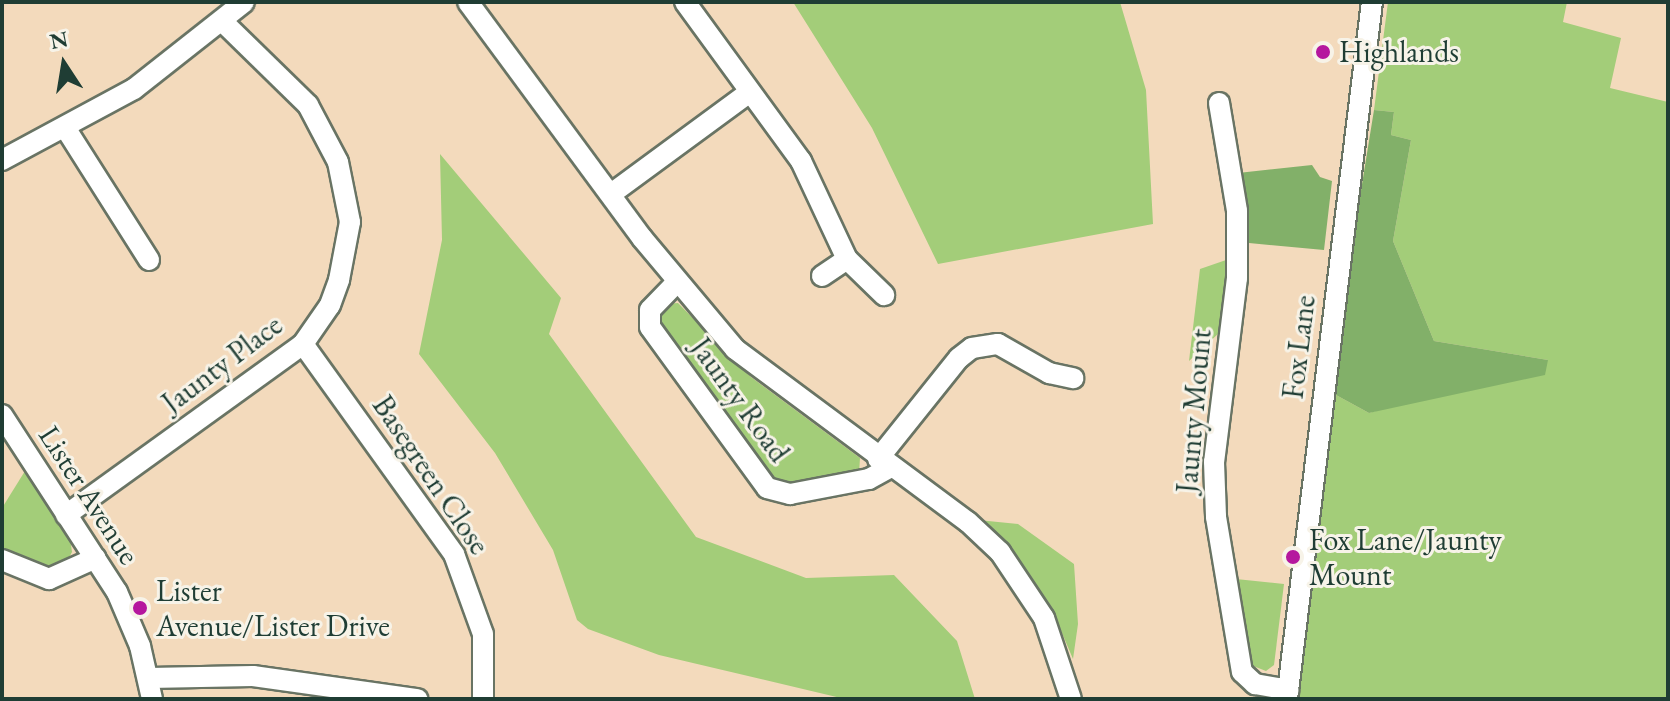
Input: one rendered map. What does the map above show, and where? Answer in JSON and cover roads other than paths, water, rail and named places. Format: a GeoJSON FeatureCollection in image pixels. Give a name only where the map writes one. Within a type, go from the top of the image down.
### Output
{"type":"FeatureCollection","features":[{"type":"Feature","properties":{"kind":"street"},"geometry":{"type":"LineString","coordinates":[[2,160],[66,129],[134,89],[244,2]]}},
{"type":"Feature","properties":{"kind":"street","name":"Jaunty Road"},"geometry":{"type":"LineString","coordinates":[[468,2],[677,282],[746,359],[981,533],[1015,570],[1057,647],[1071,699]]}},
{"type":"Feature","properties":{"kind":"street"},"geometry":{"type":"LineString","coordinates":[[685,2],[801,161],[847,259],[884,295]]}},
{"type":"Feature","properties":{"kind":"street","name":"Fox Lane"},"geometry":{"type":"LineString","coordinates":[[1287,694],[1372,2]]}},
{"type":"Feature","properties":{"kind":"street","name":"Jaunty Place"},"geometry":{"type":"LineString","coordinates":[[66,515],[303,344],[330,305],[339,280],[350,222],[347,191],[338,162],[308,105],[222,21]]}},
{"type":"Feature","properties":{"kind":"street"},"geometry":{"type":"LineString","coordinates":[[611,194],[750,92]]}},
{"type":"Feature","properties":{"kind":"street","name":"Jaunty Mount"},"geometry":{"type":"LineString","coordinates":[[1219,103],[1237,211],[1237,251],[1214,462],[1216,517],[1242,672],[1255,684],[1287,694]]}},
{"type":"Feature","properties":{"kind":"street"},"geometry":{"type":"LineString","coordinates":[[66,129],[149,260]]}},
{"type":"Feature","properties":{"kind":"street"},"geometry":{"type":"LineString","coordinates":[[822,276],[847,259]]}},
{"type":"Feature","properties":{"kind":"street","name":"Jaunty Road"},"geometry":{"type":"LineString","coordinates":[[677,282],[650,310],[650,327],[767,488],[790,494],[869,479],[884,463]]}},
{"type":"Feature","properties":{"kind":"street","name":"Basegreen Close"},"geometry":{"type":"LineString","coordinates":[[303,344],[454,554],[483,634],[483,699]]}},
{"type":"Feature","properties":{"kind":"street"},"geometry":{"type":"LineString","coordinates":[[884,463],[959,358],[972,348],[998,344],[1049,373],[1073,378]]}},
{"type":"Feature","properties":{"kind":"street","name":"Lister Avenue"},"geometry":{"type":"LineString","coordinates":[[2,415],[96,558],[132,622],[152,699]]}},
{"type":"Feature","properties":{"kind":"street"},"geometry":{"type":"LineString","coordinates":[[2,560],[49,579],[96,558]]}},
{"type":"Feature","properties":{"kind":"street"},"geometry":{"type":"LineString","coordinates":[[149,678],[253,676],[417,699]]}},
{"type":"Feature","properties":{"kind":"place","name":"Highlands"},"geometry":{"type":"Point","coordinates":[1323,52]}},
{"type":"Feature","properties":{"kind":"place","name":"Fox Lane/Jaunty Mount"},"geometry":{"type":"Point","coordinates":[1293,557]}},
{"type":"Feature","properties":{"kind":"place","name":"Lister Avenue/Lister Drive"},"geometry":{"type":"Point","coordinates":[140,608]}}]}
